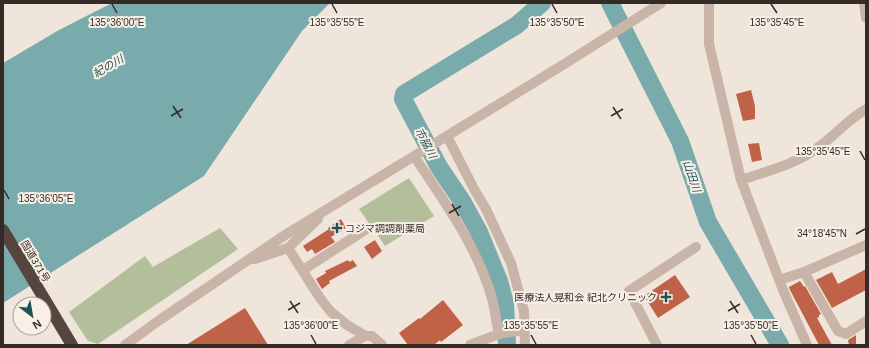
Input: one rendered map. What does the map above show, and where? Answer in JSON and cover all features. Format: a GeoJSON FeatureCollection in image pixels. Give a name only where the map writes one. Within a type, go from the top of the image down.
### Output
{"type":"FeatureCollection","features":[{"type":"Feature","properties":{"kind":"highway","name":"国道371号"},"geometry":{"type":"LineString","coordinates":[[3,230],[72,345]]}},
{"type":"Feature","properties":{"kind":"street"},"geometry":{"type":"LineString","coordinates":[[125,345],[285,235],[661,3]]}},
{"type":"Feature","properties":{"kind":"street"},"geometry":{"type":"LineString","coordinates":[[709,3],[709,44],[741,180],[779,280],[806,345]]}},
{"type":"Feature","properties":{"kind":"street"},"geometry":{"type":"LineString","coordinates":[[864,3],[866,18]]}},
{"type":"Feature","properties":{"kind":"street"},"geometry":{"type":"LineString","coordinates":[[741,180],[786,166],[820,147],[852,118],[866,109]]}},
{"type":"Feature","properties":{"kind":"street"},"geometry":{"type":"LineString","coordinates":[[447,136],[486,209],[511,264],[524,311],[525,345]]}},
{"type":"Feature","properties":{"kind":"street"},"geometry":{"type":"LineString","coordinates":[[414,156],[461,227],[475,254],[491,296],[498,334]]}},
{"type":"Feature","properties":{"kind":"street"},"geometry":{"type":"LineString","coordinates":[[242,264],[288,248],[332,206]]}},
{"type":"Feature","properties":{"kind":"street"},"geometry":{"type":"LineString","coordinates":[[303,270],[345,248],[368,228]]}},
{"type":"Feature","properties":{"kind":"street"},"geometry":{"type":"LineString","coordinates":[[779,280],[804,272],[866,245]]}},
{"type":"Feature","properties":{"kind":"street"},"geometry":{"type":"LineString","coordinates":[[657,345],[629,291],[696,247]]}},
{"type":"Feature","properties":{"kind":"street"},"geometry":{"type":"LineString","coordinates":[[288,248],[331,312],[347,325],[365,336]]}},
{"type":"Feature","properties":{"kind":"street"},"geometry":{"type":"LineString","coordinates":[[804,272],[838,331],[846,334],[866,321]]}},
{"type":"Feature","properties":{"kind":"street"},"geometry":{"type":"LineString","coordinates":[[470,345],[498,334],[524,330]]}},
{"type":"Feature","properties":{"kind":"street"},"geometry":{"type":"LineString","coordinates":[[349,345],[365,336],[372,336],[382,345]]}},
{"type":"Feature","properties":{"kind":"green space"},"geometry":{"type":"Polygon","coordinates":[[[409,178],[434,216],[385,246],[359,209],[409,178]]]}},
{"type":"Feature","properties":{"kind":"green space"},"geometry":{"type":"Polygon","coordinates":[[[220,228],[238,249],[98,344],[88,341],[69,312],[145,256],[153,267],[220,228]]]}},
{"type":"Feature","properties":{"kind":"water","name":"紀の川"},"geometry":{"type":"Polygon","coordinates":[[[112,3],[330,3],[302,31],[204,176],[3,303],[3,63],[59,30],[112,3]]]}},
{"type":"Feature","properties":{"kind":"building"},"geometry":{"type":"Polygon","coordinates":[[[751,90],[755,106],[755,119],[743,121],[736,94],[751,90]]]}},
{"type":"Feature","properties":{"kind":"building"},"geometry":{"type":"Polygon","coordinates":[[[759,143],[762,160],[752,162],[748,144],[759,143]]]}},
{"type":"Feature","properties":{"kind":"building"},"geometry":{"type":"Polygon","coordinates":[[[341,219],[346,228],[331,237],[335,242],[315,254],[312,249],[307,252],[303,246],[329,229],[328,228],[341,219]]]}},
{"type":"Feature","properties":{"kind":"building"},"geometry":{"type":"Polygon","coordinates":[[[375,240],[382,251],[372,259],[364,247],[375,240]]]}},
{"type":"Feature","properties":{"kind":"building"},"geometry":{"type":"Polygon","coordinates":[[[348,260],[349,262],[353,260],[357,266],[329,281],[330,283],[322,289],[316,279],[326,273],[325,271],[348,260]]]}},
{"type":"Feature","properties":{"kind":"building"},"geometry":{"type":"Polygon","coordinates":[[[866,269],[866,290],[832,308],[816,280],[832,272],[838,284],[866,269]]]}},
{"type":"Feature","properties":{"kind":"building"},"geometry":{"type":"Polygon","coordinates":[[[675,275],[690,297],[658,318],[644,296],[675,275]]]}},
{"type":"Feature","properties":{"kind":"building"},"geometry":{"type":"Polygon","coordinates":[[[800,281],[804,287],[805,286],[821,314],[817,318],[832,345],[819,345],[790,290],[789,287],[800,281]]]}},
{"type":"Feature","properties":{"kind":"building"},"geometry":{"type":"Polygon","coordinates":[[[443,300],[463,325],[441,342],[440,340],[434,345],[408,345],[399,333],[419,318],[420,319],[443,300]]]}},
{"type":"Feature","properties":{"kind":"building"},"geometry":{"type":"Polygon","coordinates":[[[245,308],[268,345],[186,345],[245,308]]]}},
{"type":"Feature","properties":{"kind":"building"},"geometry":{"type":"Polygon","coordinates":[[[856,335],[856,345],[849,345],[848,340],[856,335]]]}},
{"type":"Feature","properties":{"kind":"waterway","name":"市脇川"},"geometry":{"type":"LineString","coordinates":[[507,345],[505,303],[499,281],[479,232],[462,201],[439,167],[403,99],[404,94],[517,25],[542,3]]}},
{"type":"Feature","properties":{"kind":"waterway","name":"山田川"},"geometry":{"type":"LineString","coordinates":[[610,3],[680,141],[708,222],[780,345]]}},
{"type":"Feature","properties":{"kind":"place","name":"コジマ調調剤薬局"},"geometry":{"type":"Point","coordinates":[337,228]}},
{"type":"Feature","properties":{"kind":"place","name":"医療法人晃和会 紀北クリニック"},"geometry":{"type":"Point","coordinates":[666,297]}}]}
